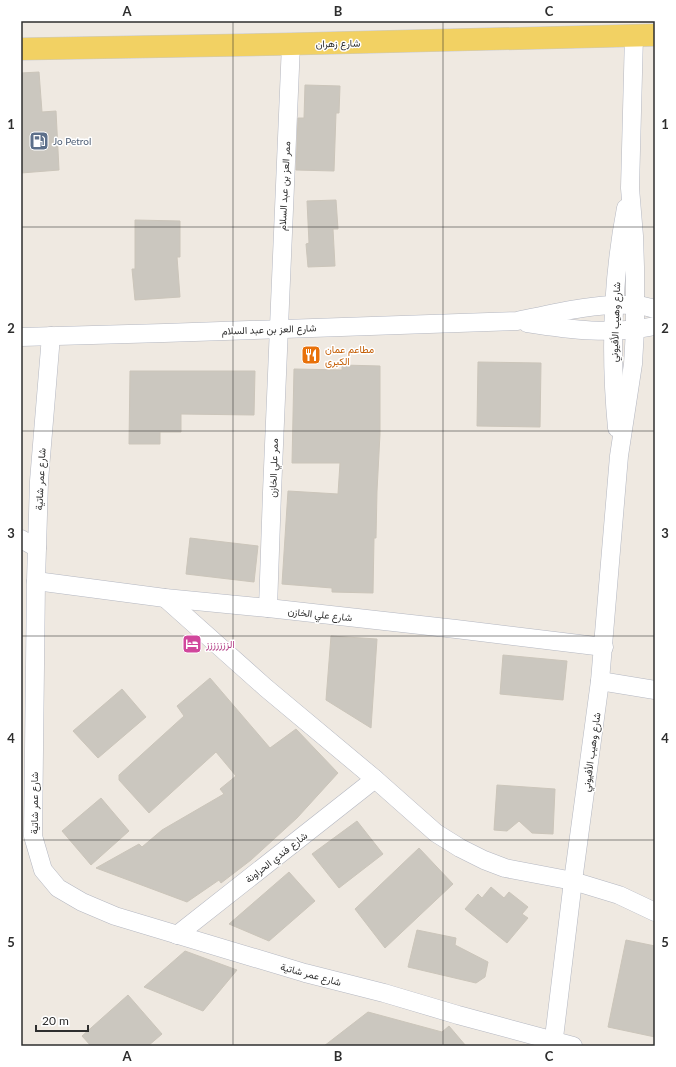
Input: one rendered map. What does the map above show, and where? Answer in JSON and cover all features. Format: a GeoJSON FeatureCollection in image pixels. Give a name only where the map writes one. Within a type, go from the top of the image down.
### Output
{"type":"FeatureCollection","features":[{"type":"Feature","properties":{"kind":"main road","name":"شارع زهران"},"geometry":{"type":"LineString","coordinates":[[21,49],[644,35]]}},
{"type":"Feature","properties":{"kind":"street","name":"شارع وهيب الأفيوني"},"geometry":{"type":"LineString","coordinates":[[619,456],[614,391],[614,305],[620,240],[630,188],[644,35]]}},
{"type":"Feature","properties":{"kind":"street","name":"ممر العز بن عبد السلام"},"geometry":{"type":"LineString","coordinates":[[278,329],[291,44]]}},
{"type":"Feature","properties":{"kind":"street","name":"شارع وهيب الأفيوني"},"geometry":{"type":"LineString","coordinates":[[553,1044],[600,682],[619,456],[632,371],[635,330],[634,236],[630,188]]}},
{"type":"Feature","properties":{"kind":"street","name":"شارع العز بن عبد السلام"},"geometry":{"type":"LineString","coordinates":[[517,321],[571,309],[614,305],[634,305],[655,309]]}},
{"type":"Feature","properties":{"kind":"street","name":"شارع العز بن عبد السلام"},"geometry":{"type":"LineString","coordinates":[[21,336],[164,333],[517,321],[572,329],[614,332],[655,326]]}},
{"type":"Feature","properties":{"kind":"street","name":"ممر علي الخازن"},"geometry":{"type":"LineString","coordinates":[[268,608],[278,329]]}},
{"type":"Feature","properties":{"kind":"street","name":"شارع عمر شاتية"},"geometry":{"type":"LineString","coordinates":[[51,336],[39,481],[36,580],[33,836],[43,870],[58,888],[82,902],[115,916],[305,973],[384,993],[553,1044],[573,1046]]}},
{"type":"Feature","properties":{"kind":"street"},"geometry":{"type":"LineString","coordinates":[[21,539],[37,548]]}},
{"type":"Feature","properties":{"kind":"street","name":"شارع علي الخازن"},"geometry":{"type":"LineString","coordinates":[[36,580],[165,598],[268,608],[604,647]]}},
{"type":"Feature","properties":{"kind":"street"},"geometry":{"type":"LineString","coordinates":[[165,598],[266,688],[375,779],[436,833],[460,848],[484,860],[505,868],[573,881],[619,895],[655,912]]}},
{"type":"Feature","properties":{"kind":"street"},"geometry":{"type":"LineString","coordinates":[[600,682],[655,690]]}},
{"type":"Feature","properties":{"kind":"street","name":"شارع فندي الحراونة"},"geometry":{"type":"LineString","coordinates":[[177,935],[375,779]]}},
{"type":"Feature","properties":{"kind":"building","name":"Jo Petrol"},"geometry":{"type":"Polygon","coordinates":[[[39,72],[42,112],[56,111],[59,170],[21,173],[21,73],[39,72]]]}},
{"type":"Feature","properties":{"kind":"building"},"geometry":{"type":"Polygon","coordinates":[[[305,85],[340,86],[339,113],[336,113],[334,171],[296,170],[298,118],[304,118],[305,85]]]}},
{"type":"Feature","properties":{"kind":"building"},"geometry":{"type":"Polygon","coordinates":[[[336,200],[338,229],[333,229],[335,266],[308,267],[306,244],[309,243],[307,201],[336,200]]]}},
{"type":"Feature","properties":{"kind":"building"},"geometry":{"type":"Polygon","coordinates":[[[135,220],[180,221],[180,257],[177,257],[180,297],[135,300],[132,269],[135,269],[135,220]]]}},
{"type":"Feature","properties":{"kind":"building"},"geometry":{"type":"Polygon","coordinates":[[[478,362],[541,363],[540,427],[477,426],[478,362]]]}},
{"type":"Feature","properties":{"kind":"building"},"geometry":{"type":"Polygon","coordinates":[[[342,365],[380,366],[380,434],[376,538],[374,538],[373,593],[332,592],[332,588],[282,584],[288,491],[338,494],[340,463],[292,463],[294,369],[342,370],[342,365]]]}},
{"type":"Feature","properties":{"kind":"building"},"geometry":{"type":"Polygon","coordinates":[[[130,371],[255,371],[254,415],[181,414],[181,432],[160,432],[160,444],[129,444],[130,371]]]}},
{"type":"Feature","properties":{"kind":"building"},"geometry":{"type":"Polygon","coordinates":[[[190,538],[258,546],[254,582],[186,574],[190,538]]]}},
{"type":"Feature","properties":{"kind":"building"},"geometry":{"type":"Polygon","coordinates":[[[331,636],[377,639],[371,728],[326,700],[331,636]]]}},
{"type":"Feature","properties":{"kind":"building"},"geometry":{"type":"Polygon","coordinates":[[[503,655],[567,661],[563,700],[500,694],[503,655]]]}},
{"type":"Feature","properties":{"kind":"building"},"geometry":{"type":"Polygon","coordinates":[[[210,678],[270,748],[296,729],[338,773],[297,818],[251,860],[221,883],[219,880],[187,902],[96,868],[139,844],[142,847],[162,830],[224,794],[220,789],[236,776],[216,752],[149,813],[119,780],[119,775],[184,716],[177,706],[210,678]]]}},
{"type":"Feature","properties":{"kind":"building"},"geometry":{"type":"Polygon","coordinates":[[[122,689],[146,717],[98,758],[73,731],[122,689]]]}},
{"type":"Feature","properties":{"kind":"building"},"geometry":{"type":"Polygon","coordinates":[[[497,785],[555,789],[553,834],[532,833],[519,821],[507,831],[494,830],[497,785]]]}},
{"type":"Feature","properties":{"kind":"building"},"geometry":{"type":"Polygon","coordinates":[[[101,798],[129,831],[91,865],[62,831],[101,798]]]}},
{"type":"Feature","properties":{"kind":"building"},"geometry":{"type":"Polygon","coordinates":[[[357,821],[383,854],[339,888],[312,854],[357,821]]]}},
{"type":"Feature","properties":{"kind":"building"},"geometry":{"type":"Polygon","coordinates":[[[419,848],[453,884],[385,948],[355,909],[419,848]]]}},
{"type":"Feature","properties":{"kind":"building"},"geometry":{"type":"Polygon","coordinates":[[[289,872],[315,901],[269,941],[229,924],[289,872]]]}},
{"type":"Feature","properties":{"kind":"building"},"geometry":{"type":"Polygon","coordinates":[[[491,887],[504,898],[509,892],[528,907],[522,914],[528,918],[507,943],[465,909],[478,894],[482,898],[491,887]]]}},
{"type":"Feature","properties":{"kind":"building"},"geometry":{"type":"Polygon","coordinates":[[[417,930],[456,938],[455,945],[488,962],[485,977],[476,983],[408,967],[417,930]]]}},
{"type":"Feature","properties":{"kind":"building"},"geometry":{"type":"Polygon","coordinates":[[[626,940],[655,946],[655,1037],[608,1027],[626,940]]]}},
{"type":"Feature","properties":{"kind":"building"},"geometry":{"type":"Polygon","coordinates":[[[185,951],[237,970],[203,1011],[144,987],[185,951]]]}},
{"type":"Feature","properties":{"kind":"building"},"geometry":{"type":"Polygon","coordinates":[[[128,995],[162,1034],[148,1046],[91,1046],[82,1036],[128,995]]]}},
{"type":"Feature","properties":{"kind":"building"},"geometry":{"type":"Polygon","coordinates":[[[368,1012],[442,1032],[449,1026],[466,1046],[324,1046],[368,1012]]]}},
{"type":"Feature","properties":{"kind":"place","name":"Jo Petrol"},"geometry":{"type":"Point","coordinates":[39,141]}},
{"type":"Feature","properties":{"kind":"place","name":"مطاعم عمان الكبرى"},"geometry":{"type":"Point","coordinates":[311,355]}},
{"type":"Feature","properties":{"kind":"place","name":"الززززززز"},"geometry":{"type":"Point","coordinates":[192,644]}}]}
